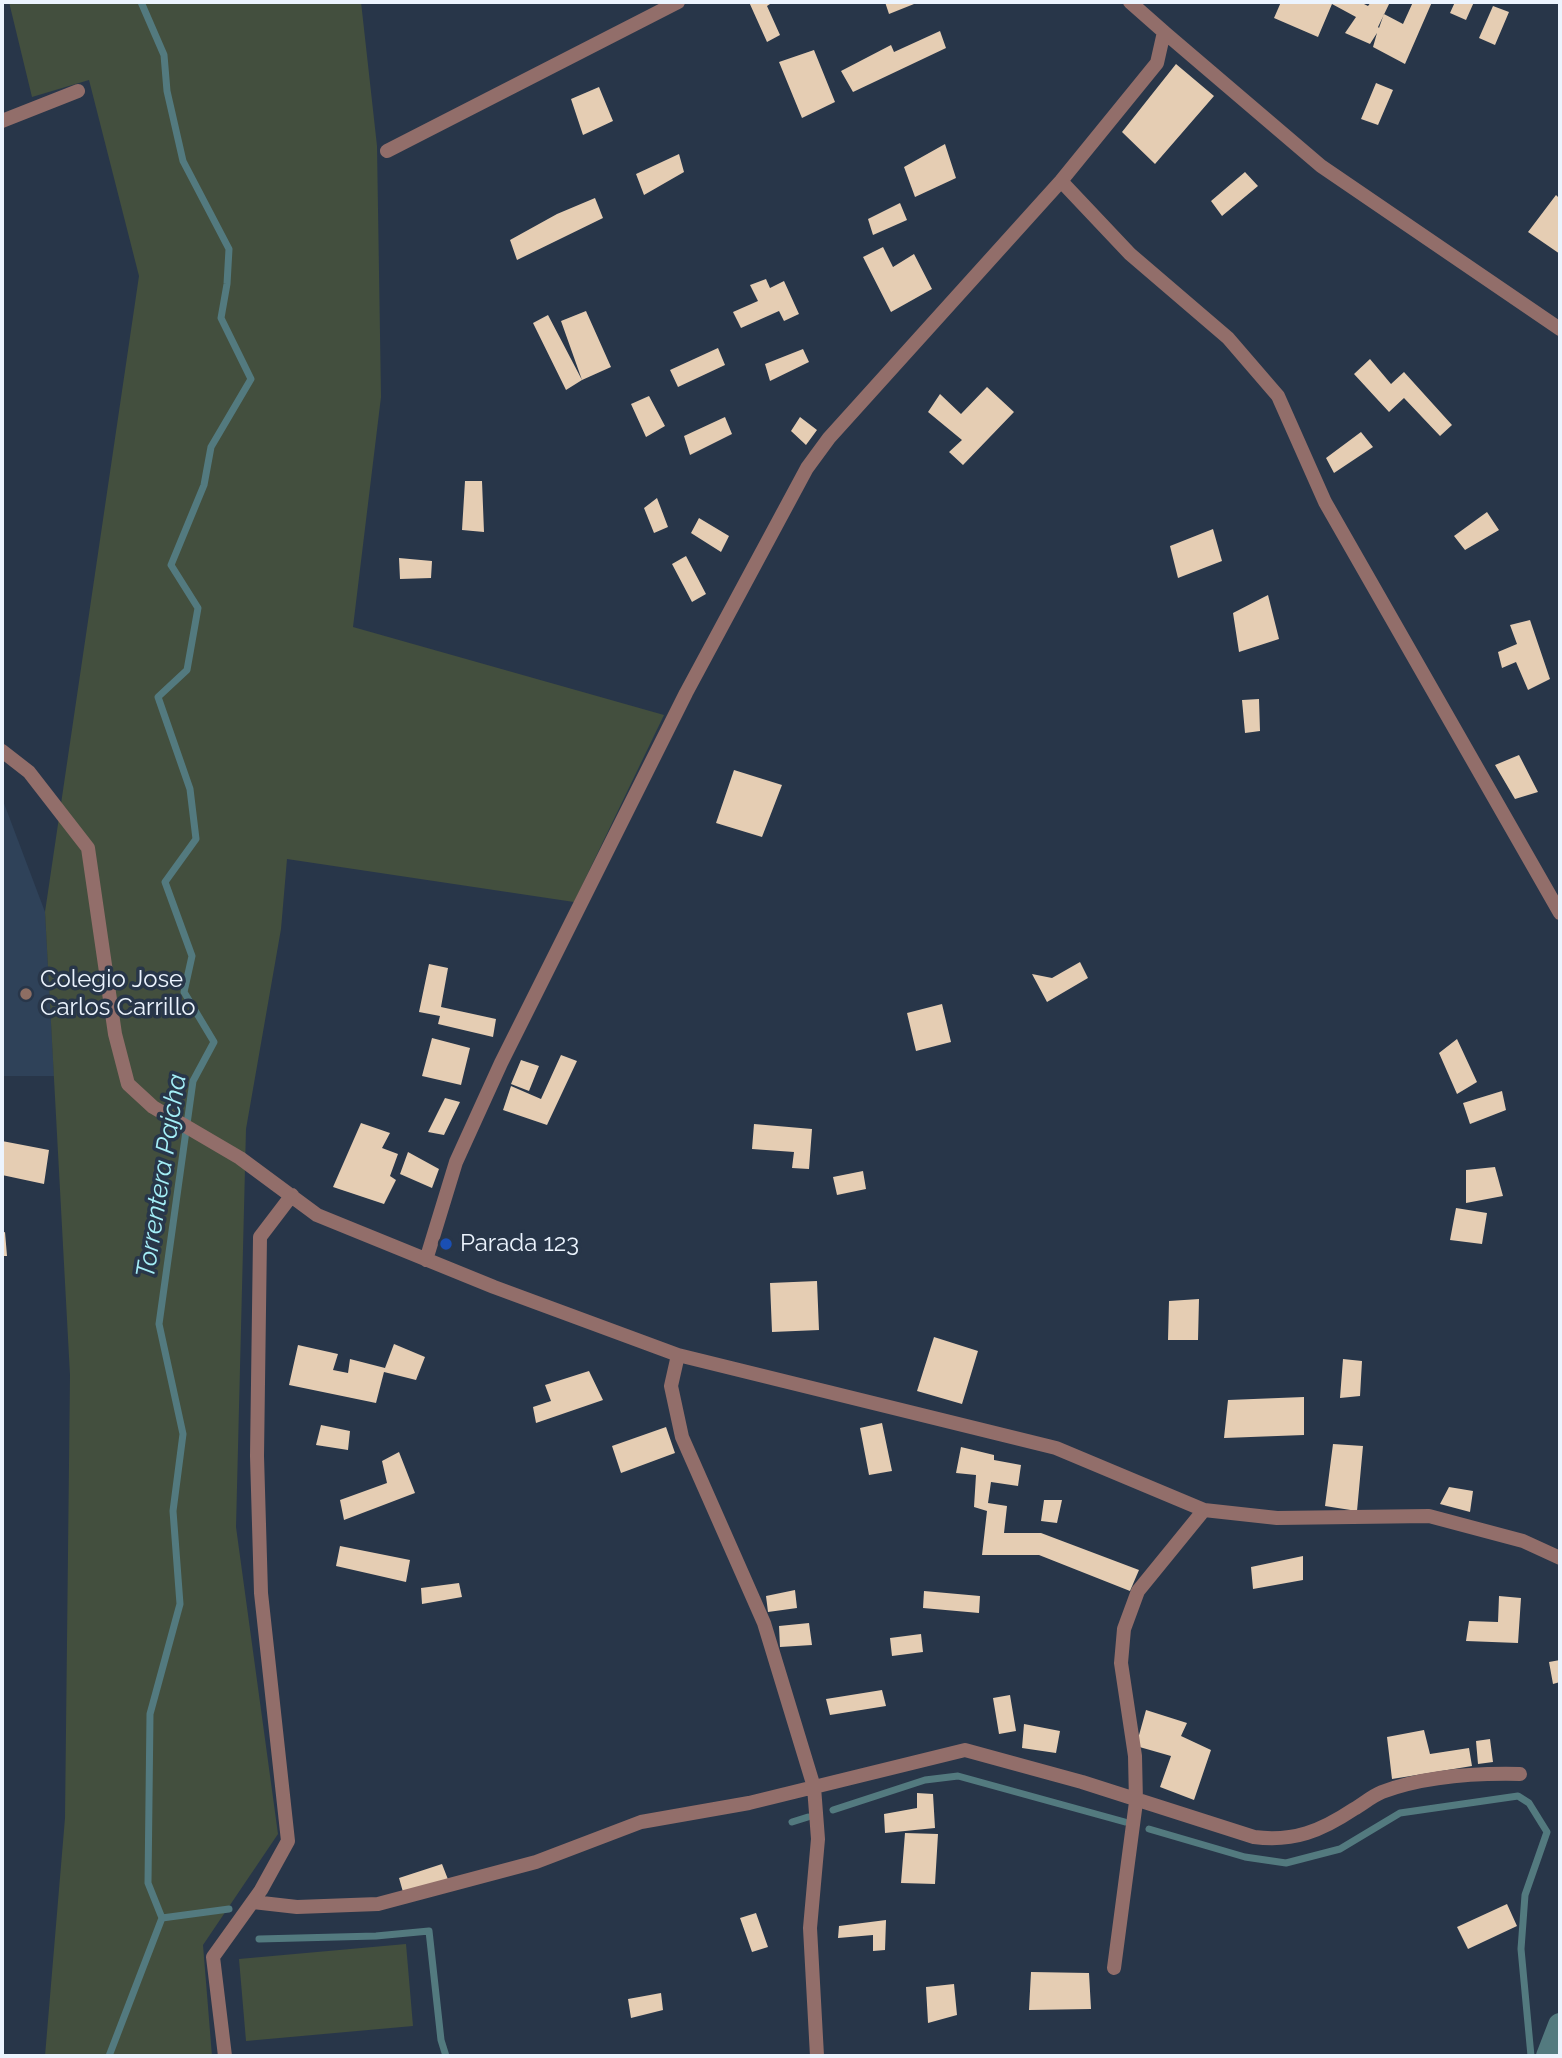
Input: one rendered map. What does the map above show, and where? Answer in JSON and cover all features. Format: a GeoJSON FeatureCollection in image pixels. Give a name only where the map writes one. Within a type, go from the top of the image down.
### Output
{"type":"FeatureCollection","features":[{"type":"Feature","properties":{"kind":"street"},"geometry":{"type":"LineString","coordinates":[[387,151],[678,2]]}},
{"type":"Feature","properties":{"kind":"street"},"geometry":{"type":"LineString","coordinates":[[1129,2],[1321,166],[1560,328]]}},
{"type":"Feature","properties":{"kind":"street"},"geometry":{"type":"LineString","coordinates":[[426,1260],[456,1162],[501,1063],[685,693],[807,468],[829,438],[1061,181],[1157,63],[1164,33]]}},
{"type":"Feature","properties":{"kind":"street"},"geometry":{"type":"LineString","coordinates":[[2,121],[78,91]]}},
{"type":"Feature","properties":{"kind":"street"},"geometry":{"type":"LineString","coordinates":[[1061,181],[1130,254],[1228,338],[1278,396],[1325,502],[1560,913]]}},
{"type":"Feature","properties":{"kind":"street"},"geometry":{"type":"LineString","coordinates":[[2,751],[29,772],[88,848],[115,1034],[128,1084],[153,1107],[240,1158],[317,1215],[426,1260],[678,1355],[1056,1448],[1204,1510],[1277,1518],[1429,1516],[1523,1541],[1560,1558]]}},
{"type":"Feature","properties":{"kind":"street"},"geometry":{"type":"LineString","coordinates":[[225,2056],[213,1956],[253,1902],[288,1841],[261,1593],[257,1455],[260,1237],[292,1195]]}},
{"type":"Feature","properties":{"kind":"street"},"geometry":{"type":"LineString","coordinates":[[678,1355],[671,1386],[682,1437],[764,1623],[814,1787],[818,1839],[810,1928],[817,2056]]}},
{"type":"Feature","properties":{"kind":"street"},"geometry":{"type":"LineString","coordinates":[[1114,1968],[1136,1802],[1135,1755],[1121,1663],[1124,1629],[1138,1591],[1204,1510]]}},
{"type":"Feature","properties":{"kind":"street"},"geometry":{"type":"LineString","coordinates":[[253,1902],[297,1907],[378,1905],[536,1862],[641,1822],[749,1803],[965,1750],[1082,1782],[1136,1802],[1254,1837],[1278,1840],[1299,1837],[1326,1828],[1380,1793],[1479,1773],[1520,1774]]}},
{"type":"Feature","properties":{"kind":"shaded area","name":"Colegio Jose Carlos Carrillo"},"geometry":{"type":"Polygon","coordinates":[[[2,798],[45,912],[54,1076],[2,1076],[2,798]]]}},
{"type":"Feature","properties":{"kind":"green space"},"geometry":{"type":"Polygon","coordinates":[[[9,2],[361,2],[377,146],[381,397],[353,627],[664,715],[574,902],[287,859],[281,929],[246,1129],[236,1527],[278,1834],[203,1945],[212,2056],[45,2056],[65,1818],[70,1375],[45,912],[139,276],[89,80],[32,97],[9,2]]]}},
{"type":"Feature","properties":{"kind":"green space"},"geometry":{"type":"Polygon","coordinates":[[[406,1944],[413,2026],[246,2041],[239,1959],[406,1944]]]}},
{"type":"Feature","properties":{"kind":"building"},"geometry":{"type":"Polygon","coordinates":[[[749,2],[773,2],[767,6],[780,35],[767,42],[749,2]]]}},
{"type":"Feature","properties":{"kind":"building"},"geometry":{"type":"Polygon","coordinates":[[[885,2],[913,2],[914,4],[889,14],[885,2]]]}},
{"type":"Feature","properties":{"kind":"building"},"geometry":{"type":"Polygon","coordinates":[[[1281,2],[1332,4],[1318,37],[1274,18],[1281,2]]]}},
{"type":"Feature","properties":{"kind":"building"},"geometry":{"type":"Polygon","coordinates":[[[1332,2],[1360,2],[1368,6],[1371,2],[1390,2],[1384,14],[1403,24],[1413,2],[1432,2],[1405,64],[1373,47],[1377,33],[1370,44],[1345,33],[1356,17],[1332,2]]]}},
{"type":"Feature","properties":{"kind":"building"},"geometry":{"type":"Polygon","coordinates":[[[1455,2],[1474,2],[1466,20],[1450,13],[1455,2]]]}},
{"type":"Feature","properties":{"kind":"building"},"geometry":{"type":"Polygon","coordinates":[[[1493,6],[1509,12],[1495,45],[1479,38],[1493,6]]]}},
{"type":"Feature","properties":{"kind":"building"},"geometry":{"type":"Polygon","coordinates":[[[940,31],[946,48],[853,92],[841,71],[891,45],[894,52],[940,31]]]}},
{"type":"Feature","properties":{"kind":"building"},"geometry":{"type":"Polygon","coordinates":[[[814,50],[835,102],[802,118],[779,62],[814,50]]]}},
{"type":"Feature","properties":{"kind":"building"},"geometry":{"type":"Polygon","coordinates":[[[1176,64],[1214,96],[1155,164],[1122,132],[1176,64]]]}},
{"type":"Feature","properties":{"kind":"building"},"geometry":{"type":"Polygon","coordinates":[[[1376,83],[1393,90],[1378,125],[1361,119],[1376,83]]]}},
{"type":"Feature","properties":{"kind":"building"},"geometry":{"type":"Polygon","coordinates":[[[599,87],[613,121],[583,135],[571,99],[599,87]]]}},
{"type":"Feature","properties":{"kind":"building"},"geometry":{"type":"Polygon","coordinates":[[[945,144],[956,178],[915,197],[904,167],[945,144]]]}},
{"type":"Feature","properties":{"kind":"building"},"geometry":{"type":"Polygon","coordinates":[[[679,154],[684,172],[644,195],[636,174],[679,154]]]}},
{"type":"Feature","properties":{"kind":"building"},"geometry":{"type":"Polygon","coordinates":[[[1245,172],[1258,186],[1222,216],[1211,201],[1245,172]]]}},
{"type":"Feature","properties":{"kind":"building"},"geometry":{"type":"Polygon","coordinates":[[[1556,195],[1560,199],[1560,254],[1528,232],[1556,195]]]}},
{"type":"Feature","properties":{"kind":"building"},"geometry":{"type":"Polygon","coordinates":[[[595,198],[603,218],[517,260],[510,240],[557,214],[595,198]]]}},
{"type":"Feature","properties":{"kind":"building"},"geometry":{"type":"Polygon","coordinates":[[[900,203],[907,220],[873,235],[868,219],[900,203]]]}},
{"type":"Feature","properties":{"kind":"building"},"geometry":{"type":"Polygon","coordinates":[[[883,247],[893,267],[914,254],[932,289],[891,312],[863,257],[883,247]]]}},
{"type":"Feature","properties":{"kind":"building"},"geometry":{"type":"Polygon","coordinates":[[[766,279],[770,288],[784,281],[799,314],[784,321],[779,311],[741,328],[733,312],[758,301],[750,285],[766,279]]]}},
{"type":"Feature","properties":{"kind":"building"},"geometry":{"type":"Polygon","coordinates":[[[586,311],[611,367],[582,380],[561,321],[586,311]]]}},
{"type":"Feature","properties":{"kind":"building"},"geometry":{"type":"Polygon","coordinates":[[[548,315],[582,380],[566,390],[533,323],[548,315]]]}},
{"type":"Feature","properties":{"kind":"building"},"geometry":{"type":"Polygon","coordinates":[[[718,348],[725,365],[678,387],[670,370],[718,348]]]}},
{"type":"Feature","properties":{"kind":"building"},"geometry":{"type":"Polygon","coordinates":[[[803,349],[809,362],[770,381],[765,364],[803,349]]]}},
{"type":"Feature","properties":{"kind":"building"},"geometry":{"type":"Polygon","coordinates":[[[1370,359],[1391,384],[1404,372],[1452,425],[1440,436],[1404,398],[1389,412],[1354,374],[1370,359]]]}},
{"type":"Feature","properties":{"kind":"building"},"geometry":{"type":"Polygon","coordinates":[[[987,387],[1014,412],[963,465],[949,452],[962,440],[928,412],[940,394],[961,414],[987,387]]]}},
{"type":"Feature","properties":{"kind":"building"},"geometry":{"type":"Polygon","coordinates":[[[649,396],[665,426],[646,437],[631,404],[649,396]]]}},
{"type":"Feature","properties":{"kind":"building"},"geometry":{"type":"Polygon","coordinates":[[[725,417],[732,434],[690,455],[684,436],[725,417]]]}},
{"type":"Feature","properties":{"kind":"building"},"geometry":{"type":"Polygon","coordinates":[[[800,417],[817,430],[806,445],[791,431],[800,417]]]}},
{"type":"Feature","properties":{"kind":"building"},"geometry":{"type":"Polygon","coordinates":[[[1361,432],[1373,447],[1334,473],[1326,458],[1361,432]]]}},
{"type":"Feature","properties":{"kind":"building"},"geometry":{"type":"Polygon","coordinates":[[[465,481],[482,481],[484,532],[462,530],[465,481]]]}},
{"type":"Feature","properties":{"kind":"building"},"geometry":{"type":"Polygon","coordinates":[[[657,498],[668,527],[654,533],[644,508],[657,498]]]}},
{"type":"Feature","properties":{"kind":"building"},"geometry":{"type":"Polygon","coordinates":[[[1487,512],[1499,530],[1465,550],[1454,536],[1487,512]]]}},
{"type":"Feature","properties":{"kind":"building"},"geometry":{"type":"Polygon","coordinates":[[[699,518],[729,536],[721,552],[691,533],[699,518]]]}},
{"type":"Feature","properties":{"kind":"building"},"geometry":{"type":"Polygon","coordinates":[[[1213,529],[1222,561],[1178,578],[1170,546],[1213,529]]]}},
{"type":"Feature","properties":{"kind":"building"},"geometry":{"type":"Polygon","coordinates":[[[686,556],[706,594],[692,602],[672,564],[686,556]]]}},
{"type":"Feature","properties":{"kind":"building"},"geometry":{"type":"Polygon","coordinates":[[[399,558],[432,561],[431,578],[400,579],[399,558]]]}},
{"type":"Feature","properties":{"kind":"building"},"geometry":{"type":"Polygon","coordinates":[[[1268,595],[1279,639],[1239,652],[1233,613],[1268,595]]]}},
{"type":"Feature","properties":{"kind":"building"},"geometry":{"type":"Polygon","coordinates":[[[1530,620],[1550,679],[1528,690],[1516,662],[1502,668],[1498,652],[1517,644],[1510,625],[1530,620]]]}},
{"type":"Feature","properties":{"kind":"building"},"geometry":{"type":"Polygon","coordinates":[[[1259,699],[1260,731],[1245,733],[1242,700],[1259,699]]]}},
{"type":"Feature","properties":{"kind":"building"},"geometry":{"type":"Polygon","coordinates":[[[1519,755],[1538,792],[1515,799],[1495,765],[1519,755]]]}},
{"type":"Feature","properties":{"kind":"building"},"geometry":{"type":"Polygon","coordinates":[[[734,770],[782,785],[762,837],[716,823],[734,770]]]}},
{"type":"Feature","properties":{"kind":"building"},"geometry":{"type":"Polygon","coordinates":[[[1080,962],[1088,978],[1047,1002],[1032,974],[1052,978],[1080,962]]]}},
{"type":"Feature","properties":{"kind":"building"},"geometry":{"type":"Polygon","coordinates":[[[429,964],[448,968],[441,1007],[496,1019],[493,1037],[438,1024],[440,1016],[419,1012],[429,964]]]}},
{"type":"Feature","properties":{"kind":"building"},"geometry":{"type":"Polygon","coordinates":[[[942,1004],[951,1042],[916,1051],[907,1013],[942,1004]]]}},
{"type":"Feature","properties":{"kind":"building"},"geometry":{"type":"Polygon","coordinates":[[[432,1038],[470,1048],[461,1085],[422,1076],[432,1038]]]}},
{"type":"Feature","properties":{"kind":"building"},"geometry":{"type":"Polygon","coordinates":[[[1457,1039],[1477,1082],[1457,1094],[1439,1053],[1457,1039]]]}},
{"type":"Feature","properties":{"kind":"building"},"geometry":{"type":"Polygon","coordinates":[[[561,1055],[577,1061],[547,1125],[503,1110],[511,1086],[541,1099],[561,1055]]]}},
{"type":"Feature","properties":{"kind":"building"},"geometry":{"type":"Polygon","coordinates":[[[521,1060],[539,1066],[529,1091],[511,1084],[521,1060]]]}},
{"type":"Feature","properties":{"kind":"building"},"geometry":{"type":"Polygon","coordinates":[[[1502,1091],[1506,1110],[1470,1124],[1463,1103],[1502,1091]]]}},
{"type":"Feature","properties":{"kind":"building"},"geometry":{"type":"Polygon","coordinates":[[[445,1098],[460,1102],[444,1135],[428,1132],[445,1098]]]}},
{"type":"Feature","properties":{"kind":"building"},"geometry":{"type":"Polygon","coordinates":[[[361,1123],[390,1133],[382,1148],[398,1154],[390,1176],[396,1180],[384,1204],[333,1187],[361,1123]]]}},
{"type":"Feature","properties":{"kind":"building"},"geometry":{"type":"Polygon","coordinates":[[[754,1124],[812,1129],[809,1169],[792,1168],[794,1152],[752,1149],[754,1124]]]}},
{"type":"Feature","properties":{"kind":"building"},"geometry":{"type":"Polygon","coordinates":[[[2,1141],[49,1150],[44,1184],[2,1175],[2,1141]]]}},
{"type":"Feature","properties":{"kind":"building"},"geometry":{"type":"Polygon","coordinates":[[[408,1152],[439,1169],[432,1188],[400,1174],[408,1152]]]}},
{"type":"Feature","properties":{"kind":"building"},"geometry":{"type":"Polygon","coordinates":[[[1495,1167],[1503,1196],[1466,1203],[1466,1170],[1495,1167]]]}},
{"type":"Feature","properties":{"kind":"building"},"geometry":{"type":"Polygon","coordinates":[[[863,1171],[866,1189],[837,1195],[833,1177],[863,1171]]]}},
{"type":"Feature","properties":{"kind":"building"},"geometry":{"type":"Polygon","coordinates":[[[1456,1208],[1487,1213],[1482,1244],[1450,1240],[1456,1208]]]}},
{"type":"Feature","properties":{"kind":"building"},"geometry":{"type":"Polygon","coordinates":[[[5,1232],[7,1256],[2,1256],[2,1233],[5,1232]]]}},
{"type":"Feature","properties":{"kind":"building"},"geometry":{"type":"Polygon","coordinates":[[[817,1281],[819,1330],[772,1332],[770,1283],[817,1281]]]}},
{"type":"Feature","properties":{"kind":"building"},"geometry":{"type":"Polygon","coordinates":[[[1199,1299],[1198,1340],[1168,1340],[1169,1301],[1199,1299]]]}},
{"type":"Feature","properties":{"kind":"building"},"geometry":{"type":"Polygon","coordinates":[[[934,1337],[978,1351],[962,1404],[917,1391],[934,1337]]]}},
{"type":"Feature","properties":{"kind":"building"},"geometry":{"type":"Polygon","coordinates":[[[394,1344],[425,1357],[416,1380],[384,1372],[376,1403],[289,1385],[298,1345],[338,1354],[333,1370],[348,1373],[350,1359],[385,1368],[394,1344]]]}},
{"type":"Feature","properties":{"kind":"building"},"geometry":{"type":"Polygon","coordinates":[[[1343,1359],[1362,1361],[1360,1396],[1340,1398],[1343,1359]]]}},
{"type":"Feature","properties":{"kind":"building"},"geometry":{"type":"Polygon","coordinates":[[[589,1371],[603,1400],[536,1423],[533,1407],[551,1401],[545,1385],[589,1371]]]}},
{"type":"Feature","properties":{"kind":"building"},"geometry":{"type":"Polygon","coordinates":[[[1304,1397],[1304,1435],[1224,1438],[1228,1400],[1304,1397]]]}},
{"type":"Feature","properties":{"kind":"building"},"geometry":{"type":"Polygon","coordinates":[[[882,1423],[892,1471],[869,1475],[860,1428],[882,1423]]]}},
{"type":"Feature","properties":{"kind":"building"},"geometry":{"type":"Polygon","coordinates":[[[321,1425],[350,1431],[348,1450],[316,1445],[321,1425]]]}},
{"type":"Feature","properties":{"kind":"building"},"geometry":{"type":"Polygon","coordinates":[[[666,1427],[675,1453],[621,1473],[612,1446],[666,1427]]]}},
{"type":"Feature","properties":{"kind":"building"},"geometry":{"type":"Polygon","coordinates":[[[1333,1444],[1363,1446],[1357,1511],[1325,1506],[1333,1444]]]}},
{"type":"Feature","properties":{"kind":"building"},"geometry":{"type":"Polygon","coordinates":[[[961,1447],[994,1455],[994,1460],[1021,1465],[1018,1486],[991,1482],[988,1503],[1007,1506],[1004,1533],[1041,1533],[1139,1570],[1130,1591],[1039,1555],[982,1555],[987,1511],[974,1507],[976,1475],[956,1473],[961,1447]]]}},
{"type":"Feature","properties":{"kind":"building"},"geometry":{"type":"Polygon","coordinates":[[[399,1452],[415,1493],[344,1520],[340,1500],[387,1483],[382,1461],[399,1452]]]}},
{"type":"Feature","properties":{"kind":"building"},"geometry":{"type":"Polygon","coordinates":[[[1449,1487],[1473,1491],[1470,1512],[1440,1504],[1449,1487]]]}},
{"type":"Feature","properties":{"kind":"building"},"geometry":{"type":"Polygon","coordinates":[[[1044,1500],[1062,1500],[1057,1523],[1041,1521],[1044,1500]]]}},
{"type":"Feature","properties":{"kind":"building"},"geometry":{"type":"Polygon","coordinates":[[[340,1546],[410,1560],[406,1582],[336,1566],[340,1546]]]}},
{"type":"Feature","properties":{"kind":"building"},"geometry":{"type":"Polygon","coordinates":[[[1303,1556],[1303,1580],[1253,1589],[1251,1567],[1303,1556]]]}},
{"type":"Feature","properties":{"kind":"building"},"geometry":{"type":"Polygon","coordinates":[[[459,1583],[462,1597],[422,1604],[421,1588],[459,1583]]]}},
{"type":"Feature","properties":{"kind":"building"},"geometry":{"type":"Polygon","coordinates":[[[795,1590],[797,1608],[768,1612],[766,1596],[795,1590]]]}},
{"type":"Feature","properties":{"kind":"building"},"geometry":{"type":"Polygon","coordinates":[[[924,1591],[980,1596],[979,1613],[923,1608],[924,1591]]]}},
{"type":"Feature","properties":{"kind":"building"},"geometry":{"type":"Polygon","coordinates":[[[1499,1596],[1521,1598],[1518,1643],[1466,1641],[1469,1621],[1498,1622],[1499,1596]]]}},
{"type":"Feature","properties":{"kind":"building"},"geometry":{"type":"Polygon","coordinates":[[[809,1623],[812,1645],[780,1647],[779,1626],[809,1623]]]}},
{"type":"Feature","properties":{"kind":"building"},"geometry":{"type":"Polygon","coordinates":[[[921,1634],[923,1652],[892,1656],[890,1638],[921,1634]]]}},
{"type":"Feature","properties":{"kind":"building"},"geometry":{"type":"Polygon","coordinates":[[[1560,1660],[1560,1682],[1553,1684],[1549,1662],[1560,1660]]]}},
{"type":"Feature","properties":{"kind":"building"},"geometry":{"type":"Polygon","coordinates":[[[882,1690],[886,1706],[830,1715],[826,1699],[882,1690]]]}},
{"type":"Feature","properties":{"kind":"building"},"geometry":{"type":"Polygon","coordinates":[[[1010,1695],[1016,1731],[999,1734],[993,1698],[1010,1695]]]}},
{"type":"Feature","properties":{"kind":"building"},"geometry":{"type":"Polygon","coordinates":[[[1146,1710],[1187,1723],[1181,1736],[1211,1750],[1194,1800],[1160,1787],[1171,1756],[1136,1746],[1146,1710]]]}},
{"type":"Feature","properties":{"kind":"building"},"geometry":{"type":"Polygon","coordinates":[[[1024,1724],[1060,1731],[1056,1753],[1022,1748],[1024,1724]]]}},
{"type":"Feature","properties":{"kind":"building"},"geometry":{"type":"Polygon","coordinates":[[[1424,1730],[1430,1754],[1469,1748],[1472,1766],[1392,1779],[1387,1737],[1424,1730]]]}},
{"type":"Feature","properties":{"kind":"building"},"geometry":{"type":"Polygon","coordinates":[[[1490,1739],[1493,1762],[1478,1764],[1476,1741],[1490,1739]]]}},
{"type":"Feature","properties":{"kind":"building"},"geometry":{"type":"Polygon","coordinates":[[[917,1793],[933,1794],[935,1828],[885,1833],[884,1814],[917,1808],[917,1793]]]}},
{"type":"Feature","properties":{"kind":"building"},"geometry":{"type":"Polygon","coordinates":[[[905,1833],[938,1834],[935,1884],[901,1883],[905,1833]]]}},
{"type":"Feature","properties":{"kind":"building"},"geometry":{"type":"Polygon","coordinates":[[[442,1864],[449,1882],[405,1899],[399,1878],[442,1864]]]}},
{"type":"Feature","properties":{"kind":"building"},"geometry":{"type":"Polygon","coordinates":[[[1507,1904],[1517,1926],[1468,1949],[1457,1927],[1507,1904]]]}},
{"type":"Feature","properties":{"kind":"building"},"geometry":{"type":"Polygon","coordinates":[[[756,1913],[768,1947],[752,1952],[740,1918],[756,1913]]]}},
{"type":"Feature","properties":{"kind":"building"},"geometry":{"type":"Polygon","coordinates":[[[886,1920],[885,1950],[873,1951],[873,1935],[838,1938],[839,1926],[886,1920]]]}},
{"type":"Feature","properties":{"kind":"building"},"geometry":{"type":"Polygon","coordinates":[[[1031,1972],[1089,1973],[1091,2009],[1029,2010],[1031,1972]]]}},
{"type":"Feature","properties":{"kind":"building"},"geometry":{"type":"Polygon","coordinates":[[[954,1984],[957,2015],[928,2023],[926,1987],[954,1984]]]}},
{"type":"Feature","properties":{"kind":"building"},"geometry":{"type":"Polygon","coordinates":[[[661,1993],[663,2010],[631,2018],[628,1999],[661,1993]]]}},
{"type":"Feature","properties":{"kind":"waterway","name":"Torrentera Pajcha"},"geometry":{"type":"LineString","coordinates":[[109,2056],[162,1918],[148,1883],[150,1714],[180,1604],[173,1511],[183,1434],[159,1324],[193,1081],[214,1042],[184,992],[192,956],[165,882],[196,839],[190,789],[158,697],[187,670],[198,608],[171,565],[204,485],[211,447],[251,379],[221,318],[229,249],[183,161],[167,91],[164,55],[141,2]]}},
{"type":"Feature","properties":{"kind":"waterway"},"geometry":{"type":"LineString","coordinates":[[833,1810],[925,1780],[958,1776],[1125,1822]]}},
{"type":"Feature","properties":{"kind":"waterway"},"geometry":{"type":"LineString","coordinates":[[1149,1829],[1245,1857],[1286,1863],[1340,1849],[1400,1813],[1518,1796],[1529,1803],[1547,1832],[1525,1895],[1521,1949],[1531,2056]]}},
{"type":"Feature","properties":{"kind":"waterway"},"geometry":{"type":"LineString","coordinates":[[792,1822],[808,1817]]}},
{"type":"Feature","properties":{"kind":"waterway"},"geometry":{"type":"LineString","coordinates":[[162,1918],[229,1909]]}},
{"type":"Feature","properties":{"kind":"waterway"},"geometry":{"type":"LineString","coordinates":[[259,1939],[376,1936],[429,1931],[441,2040],[446,2056]]}},
{"type":"Feature","properties":{"kind":"waterway"},"geometry":{"type":"LineString","coordinates":[[1548,2056],[1560,2025]]}},
{"type":"Feature","properties":{"kind":"place","name":"Colegio Jose Carlos Carrillo"},"geometry":{"type":"Point","coordinates":[26,994]}},
{"type":"Feature","properties":{"kind":"place","name":"Parada 123"},"geometry":{"type":"Point","coordinates":[446,1244]}}]}
